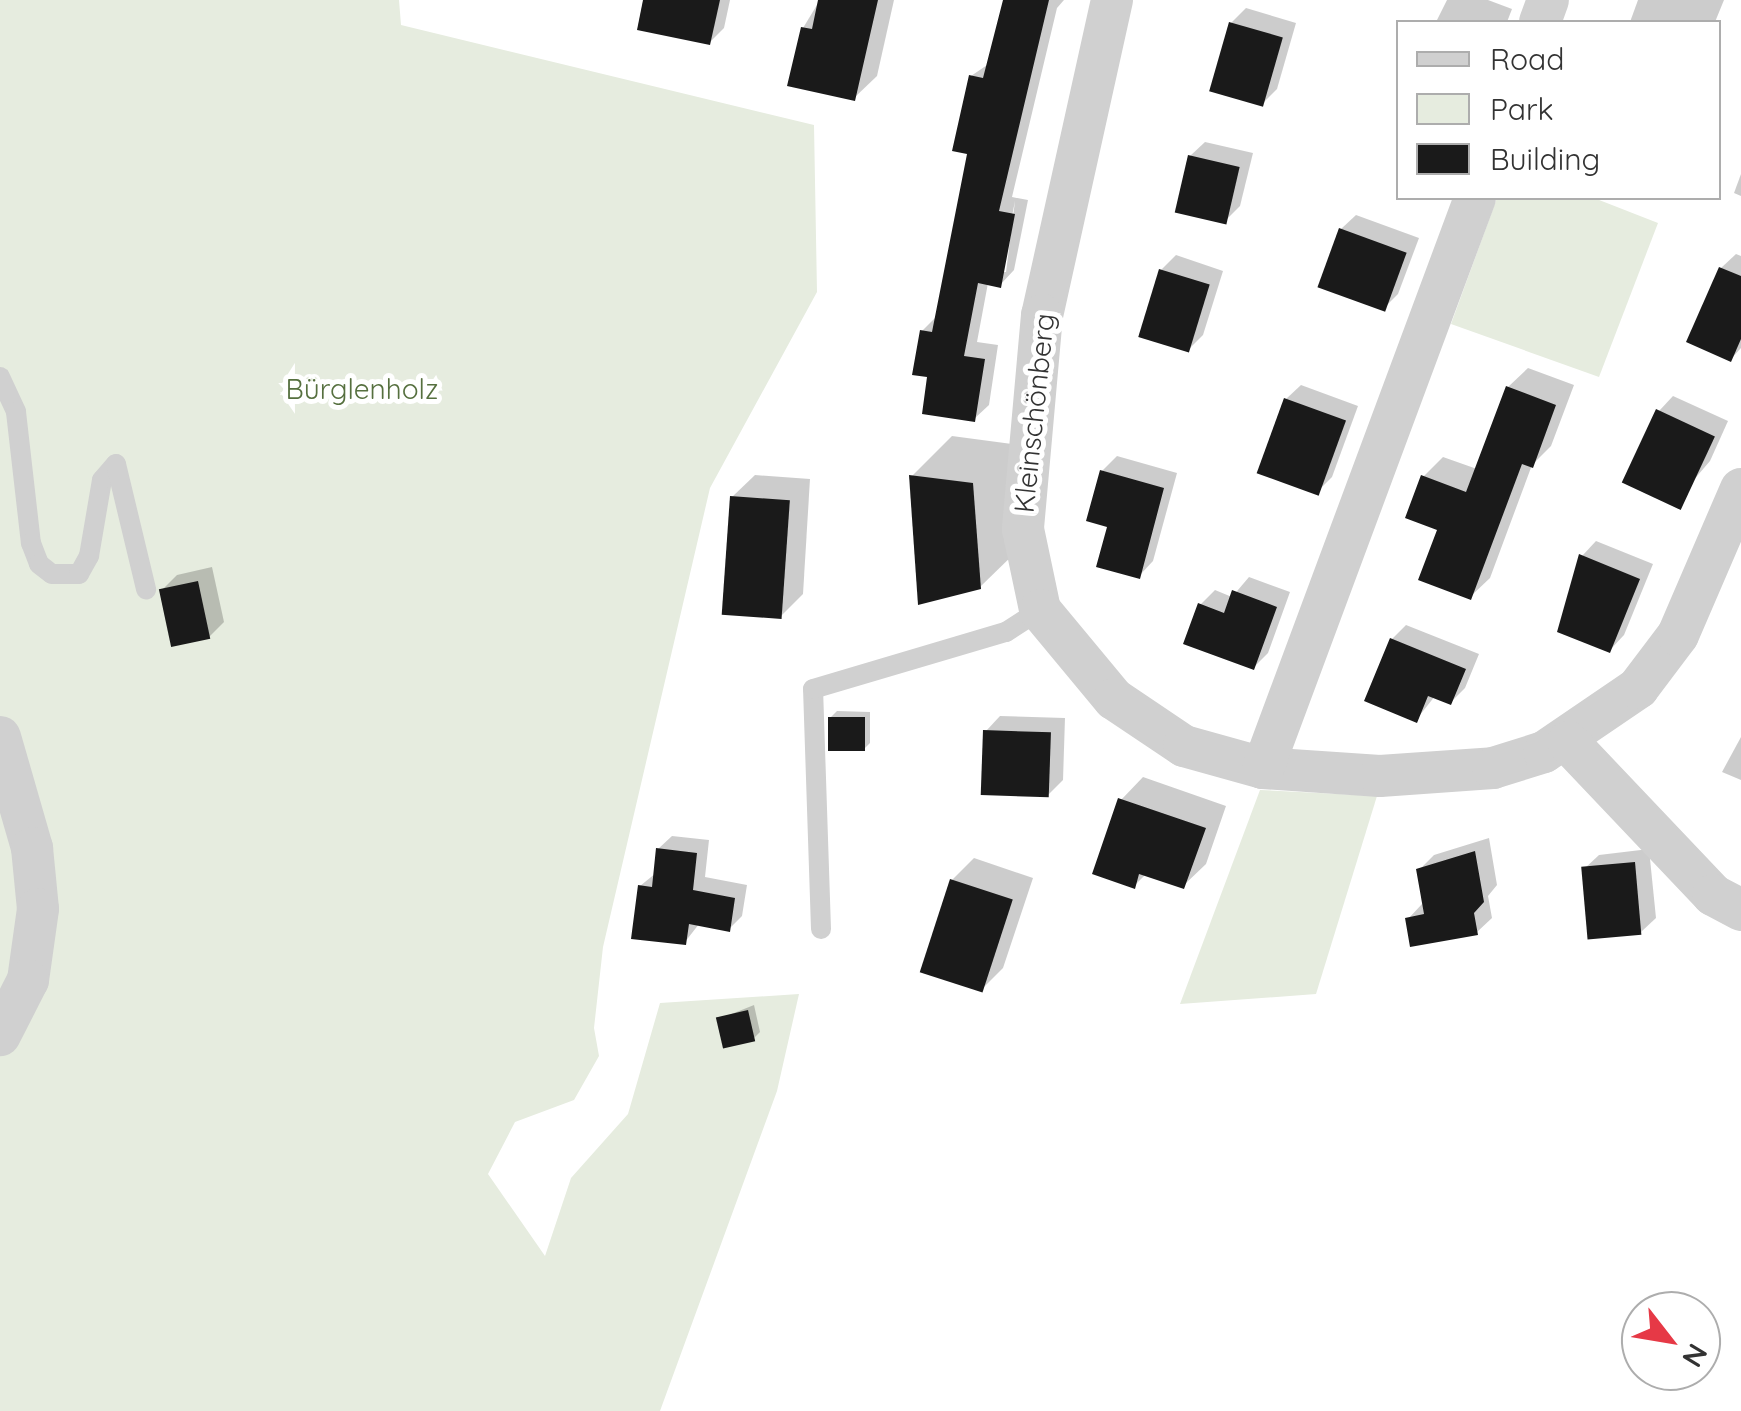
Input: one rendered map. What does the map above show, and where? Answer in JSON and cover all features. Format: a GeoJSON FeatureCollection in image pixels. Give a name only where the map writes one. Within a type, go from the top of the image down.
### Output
{"type":"FeatureCollection","features":[{"type":"Feature","properties":{"kind":"street","name":"Kleinschönberg"},"geometry":{"type":"LineString","coordinates":[[1112,0],[1042,315],[1023,529],[1040,610],[1114,700],[1184,746],[1264,768],[1380,776],[1493,768],[1568,742],[1638,688],[1678,636],[1741,489]]}},
{"type":"Feature","properties":{"kind":"street"},"geometry":{"type":"LineString","coordinates":[[1264,768],[1474,200]]}},
{"type":"Feature","properties":{"kind":"street"},"geometry":{"type":"LineString","coordinates":[[0,737],[32,848],[38,908],[28,980],[0,1034]]}},
{"type":"Feature","properties":{"kind":"street"},"geometry":{"type":"LineString","coordinates":[[1568,742],[1713,895],[1741,910]]}},
{"type":"Feature","properties":{"kind":"lane"},"geometry":{"type":"LineString","coordinates":[[0,376],[16,412],[39,564],[52,574],[79,574],[90,556],[102,480],[116,464],[146,589]]}},
{"type":"Feature","properties":{"kind":"lane"},"geometry":{"type":"LineString","coordinates":[[822,928],[813,689],[1006,632],[1040,610]]}},
{"type":"Feature","properties":{"kind":"green space","name":"Bürglenholz"},"geometry":{"type":"Polygon","coordinates":[[[0,0],[399,0],[401,25],[814,125],[817,292],[710,488],[603,947],[594,1028],[599,1056],[574,1100],[515,1122],[488,1174],[545,1256],[571,1178],[628,1114],[660,1003],[799,994],[777,1091],[660,1411],[0,1411],[0,0]]]}},
{"type":"Feature","properties":{"kind":"green space"},"geometry":{"type":"Polygon","coordinates":[[[1496,200],[1599,200],[1658,223],[1599,377],[1451,324],[1496,200]]]}},
{"type":"Feature","properties":{"kind":"green space"},"geometry":{"type":"Polygon","coordinates":[[[1260,790],[1377,796],[1316,994],[1180,1004],[1260,790]]]}},
{"type":"Feature","properties":{"kind":"building"},"geometry":{"type":"Polygon","coordinates":[[[643,0],[720,0],[710,45],[637,30],[643,0]]]}},
{"type":"Feature","properties":{"kind":"building"},"geometry":{"type":"Polygon","coordinates":[[[818,0],[878,0],[855,101],[787,86],[801,27],[812,29],[818,0]]]}},
{"type":"Feature","properties":{"kind":"building"},"geometry":{"type":"Polygon","coordinates":[[[1003,0],[1049,0],[999,211],[1015,214],[1001,288],[978,283],[964,356],[985,359],[975,422],[922,414],[927,377],[912,375],[920,330],[932,332],[967,154],[952,151],[969,75],[983,78],[1003,0]]]}},
{"type":"Feature","properties":{"kind":"building"},"geometry":{"type":"Polygon","coordinates":[[[1229,22],[1283,37],[1263,107],[1209,91],[1229,22]]]}},
{"type":"Feature","properties":{"kind":"building"},"geometry":{"type":"Polygon","coordinates":[[[1188,155],[1240,167],[1226,224],[1175,212],[1188,155]]]}},
{"type":"Feature","properties":{"kind":"building"},"geometry":{"type":"Polygon","coordinates":[[[1339,228],[1407,253],[1385,312],[1317,287],[1339,228]]]}},
{"type":"Feature","properties":{"kind":"building"},"geometry":{"type":"Polygon","coordinates":[[[1719,267],[1741,276],[1741,339],[1731,362],[1686,342],[1719,267]]]}},
{"type":"Feature","properties":{"kind":"building"},"geometry":{"type":"Polygon","coordinates":[[[1159,269],[1210,284],[1189,352],[1138,337],[1159,269]]]}},
{"type":"Feature","properties":{"kind":"building"},"geometry":{"type":"Polygon","coordinates":[[[1506,386],[1556,405],[1533,468],[1522,464],[1471,600],[1418,580],[1437,530],[1405,518],[1421,475],[1466,492],[1506,386]]]}},
{"type":"Feature","properties":{"kind":"building"},"geometry":{"type":"Polygon","coordinates":[[[1284,398],[1346,421],[1319,496],[1257,473],[1284,398]]]}},
{"type":"Feature","properties":{"kind":"building"},"geometry":{"type":"Polygon","coordinates":[[[1656,409],[1715,436],[1681,510],[1622,482],[1656,409]]]}},
{"type":"Feature","properties":{"kind":"building"},"geometry":{"type":"Polygon","coordinates":[[[1100,470],[1164,488],[1140,579],[1096,567],[1107,527],[1086,521],[1100,470]]]}},
{"type":"Feature","properties":{"kind":"building"},"geometry":{"type":"Polygon","coordinates":[[[909,475],[973,483],[981,589],[918,605],[909,475]]]}},
{"type":"Feature","properties":{"kind":"building"},"geometry":{"type":"Polygon","coordinates":[[[730,496],[790,500],[782,619],[722,615],[730,496]]]}},
{"type":"Feature","properties":{"kind":"building"},"geometry":{"type":"Polygon","coordinates":[[[1579,554],[1640,579],[1610,653],[1557,632],[1579,554]]]}},
{"type":"Feature","properties":{"kind":"building"},"geometry":{"type":"Polygon","coordinates":[[[198,581],[210,639],[171,647],[159,589],[198,581]]]}},
{"type":"Feature","properties":{"kind":"building"},"geometry":{"type":"Polygon","coordinates":[[[1232,590],[1277,607],[1254,670],[1183,644],[1198,603],[1224,613],[1232,590]]]}},
{"type":"Feature","properties":{"kind":"building"},"geometry":{"type":"Polygon","coordinates":[[[1390,638],[1466,669],[1451,705],[1428,696],[1417,723],[1364,701],[1390,638]]]}},
{"type":"Feature","properties":{"kind":"building"},"geometry":{"type":"Polygon","coordinates":[[[828,717],[865,717],[865,751],[828,751],[828,717]]]}},
{"type":"Feature","properties":{"kind":"building"},"geometry":{"type":"Polygon","coordinates":[[[983,730],[1051,732],[1049,797],[981,795],[983,730]]]}},
{"type":"Feature","properties":{"kind":"building"},"geometry":{"type":"Polygon","coordinates":[[[1118,798],[1206,828],[1184,889],[1139,874],[1135,889],[1092,874],[1118,798]]]}},
{"type":"Feature","properties":{"kind":"building"},"geometry":{"type":"Polygon","coordinates":[[[656,848],[697,853],[693,890],[735,898],[730,932],[689,924],[686,945],[631,939],[638,885],[652,887],[656,848]]]}},
{"type":"Feature","properties":{"kind":"building"},"geometry":{"type":"Polygon","coordinates":[[[1475,851],[1484,902],[1474,913],[1478,935],[1410,947],[1405,918],[1424,914],[1416,869],[1475,851]]]}},
{"type":"Feature","properties":{"kind":"building"},"geometry":{"type":"Polygon","coordinates":[[[1635,862],[1641,935],[1588,939],[1581,867],[1635,862]]]}},
{"type":"Feature","properties":{"kind":"building"},"geometry":{"type":"Polygon","coordinates":[[[950,879],[1013,899],[982,993],[920,972],[950,879]]]}},
{"type":"Feature","properties":{"kind":"building"},"geometry":{"type":"Polygon","coordinates":[[[748,1010],[755,1041],[723,1049],[716,1017],[748,1010]]]}}]}
